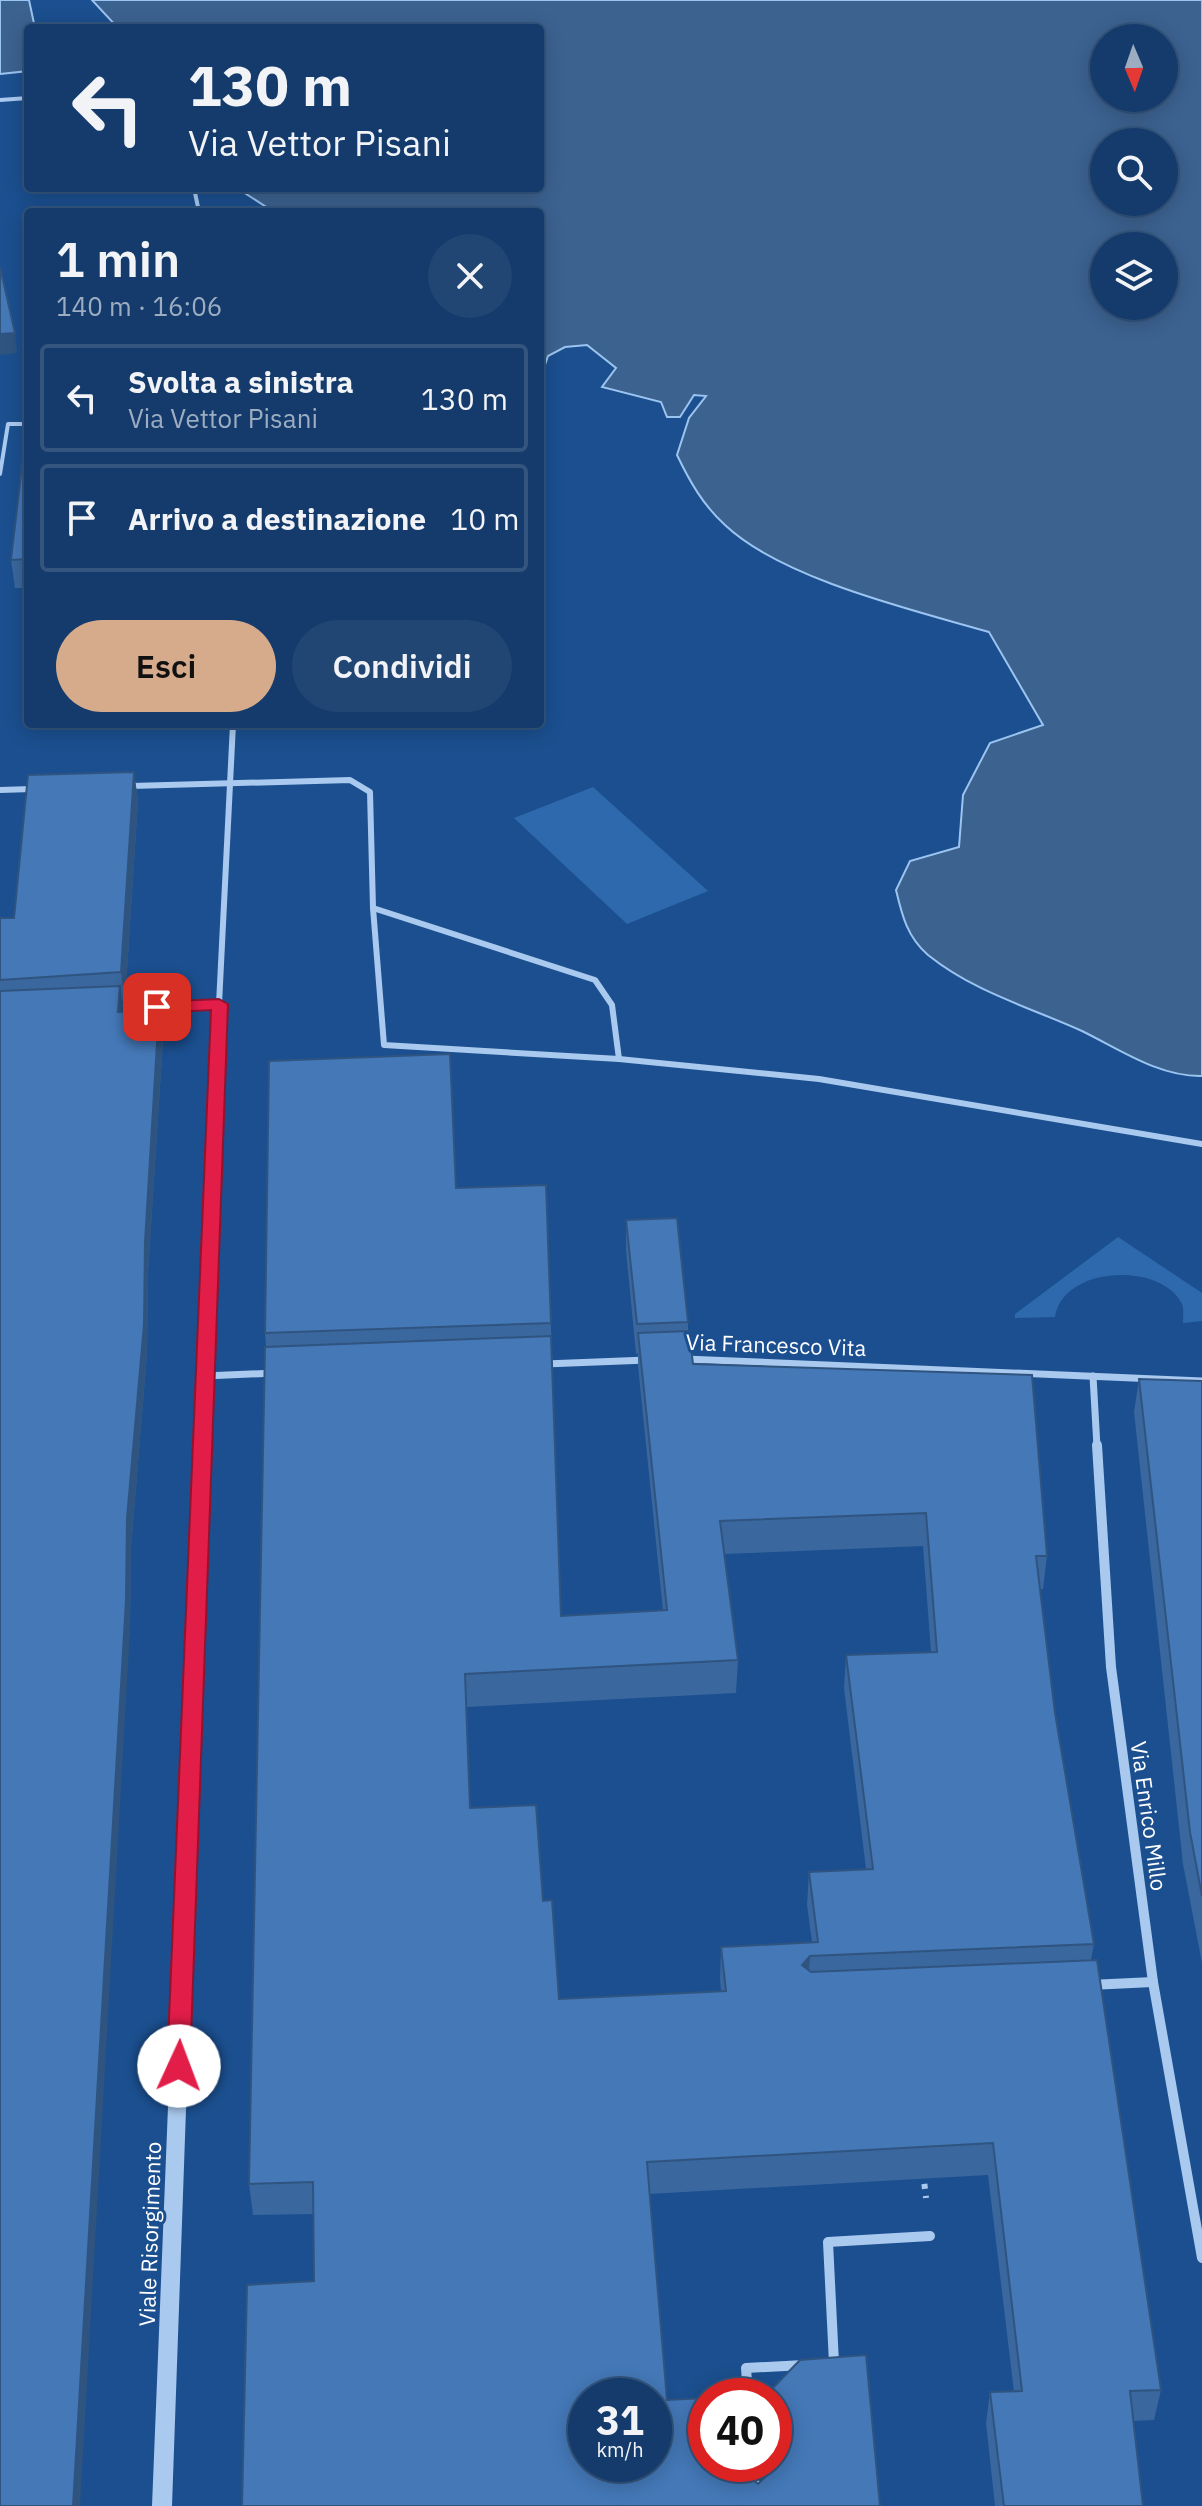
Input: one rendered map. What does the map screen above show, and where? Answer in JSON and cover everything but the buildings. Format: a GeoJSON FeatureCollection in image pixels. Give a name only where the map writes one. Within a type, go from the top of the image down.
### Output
{"type":"FeatureCollection","features":[{"type":"Feature","properties":{"kind":"street"},"geometry":{"type":"LineString","coordinates":[[94,1010],[219,1004]]}},
{"type":"Feature","properties":{"kind":"street","name":"Viale Risorgimento"},"geometry":{"type":"LineString","coordinates":[[162,2506],[219,1004]]}},
{"type":"Feature","properties":{"kind":"street","name":"Via Francesco Vita"},"geometry":{"type":"LineString","coordinates":[[676,1359],[1202,1381]]}},
{"type":"Feature","properties":{"kind":"street","name":"Via Francesco Vita"},"geometry":{"type":"LineString","coordinates":[[535,1364],[661,1360]]}},
{"type":"Feature","properties":{"kind":"street"},"geometry":{"type":"LineString","coordinates":[[204,1376],[283,1373]]}},
{"type":"Feature","properties":{"kind":"street","name":"Via Enrico Millo"},"geometry":{"type":"LineString","coordinates":[[1093,1376],[1111,1667],[1153,1982],[1202,2258]]}},
{"type":"Feature","properties":{"kind":"street"},"geometry":{"type":"LineString","coordinates":[[1076,1985],[1153,1982]]}},
{"type":"Feature","properties":{"kind":"street"},"geometry":{"type":"LineString","coordinates":[[747,2378],[746,2368],[834,2363],[828,2242],[930,2236]]}},
{"type":"Feature","properties":{"kind":"street"},"geometry":{"type":"LineString","coordinates":[[754,2482],[756,2506]]}},
{"type":"Feature","properties":{"kind":"lane"},"geometry":{"type":"LineString","coordinates":[[0,100],[24,98]]}},
{"type":"Feature","properties":{"kind":"lane"},"geometry":{"type":"LineString","coordinates":[[0,474],[8,424],[24,424]]}},
{"type":"Feature","properties":{"kind":"lane"},"geometry":{"type":"LineString","coordinates":[[219,1004],[233,728]]}},
{"type":"Feature","properties":{"kind":"lane"},"geometry":{"type":"LineString","coordinates":[[123,786],[350,780],[370,792],[373,908],[384,1045],[619,1059],[819,1079],[1202,1144]]}},
{"type":"Feature","properties":{"kind":"lane"},"geometry":{"type":"LineString","coordinates":[[0,790],[46,789]]}},
{"type":"Feature","properties":{"kind":"lane"},"geometry":{"type":"LineString","coordinates":[[373,908],[595,980],[612,1005],[619,1059]]}},
{"type":"Feature","properties":{"kind":"path"},"geometry":{"type":"LineString","coordinates":[[922,2160],[930,2236]]}},
{"type":"Feature","properties":{"kind":"shaded area"},"geometry":{"type":"Polygon","coordinates":[[[0,0],[29,0],[34,24],[24,24],[24,71],[0,74],[0,0]]]}},
{"type":"Feature","properties":{"kind":"shaded area"},"geometry":{"type":"Polygon","coordinates":[[[92,0],[1202,0],[1202,1076],[1155,1067],[1082,1031],[1002,998],[946,968],[915,941],[903,917],[896,890],[910,861],[959,847],[963,795],[990,743],[1043,725],[989,632],[887,603],[814,577],[750,544],[725,525],[698,493],[677,455],[689,418],[706,396],[694,395],[680,417],[667,417],[661,402],[602,387],[616,368],[587,345],[565,347],[548,356],[544,368],[544,208],[268,208],[243,192],[544,192],[544,24],[114,24],[92,0]]]}},
{"type":"Feature","properties":{"kind":"shaded area"},"geometry":{"type":"Polygon","coordinates":[[[593,787],[708,891],[627,924],[514,818],[593,787]]]}},
{"type":"Feature","properties":{"kind":"shaded area"},"geometry":{"type":"Polygon","coordinates":[[[1118,1237],[1202,1293],[1202,1321],[1183,1323],[1182,1304],[1171,1290],[1155,1281],[1114,1275],[1075,1287],[1062,1300],[1055,1317],[1015,1318],[1015,1314],[1118,1237]]]}},
{"type":"Feature","properties":{"kind":"route"},"geometry":{"type":"LineString","coordinates":[[157,1007],[219,1004],[179,2066]]}}]}
